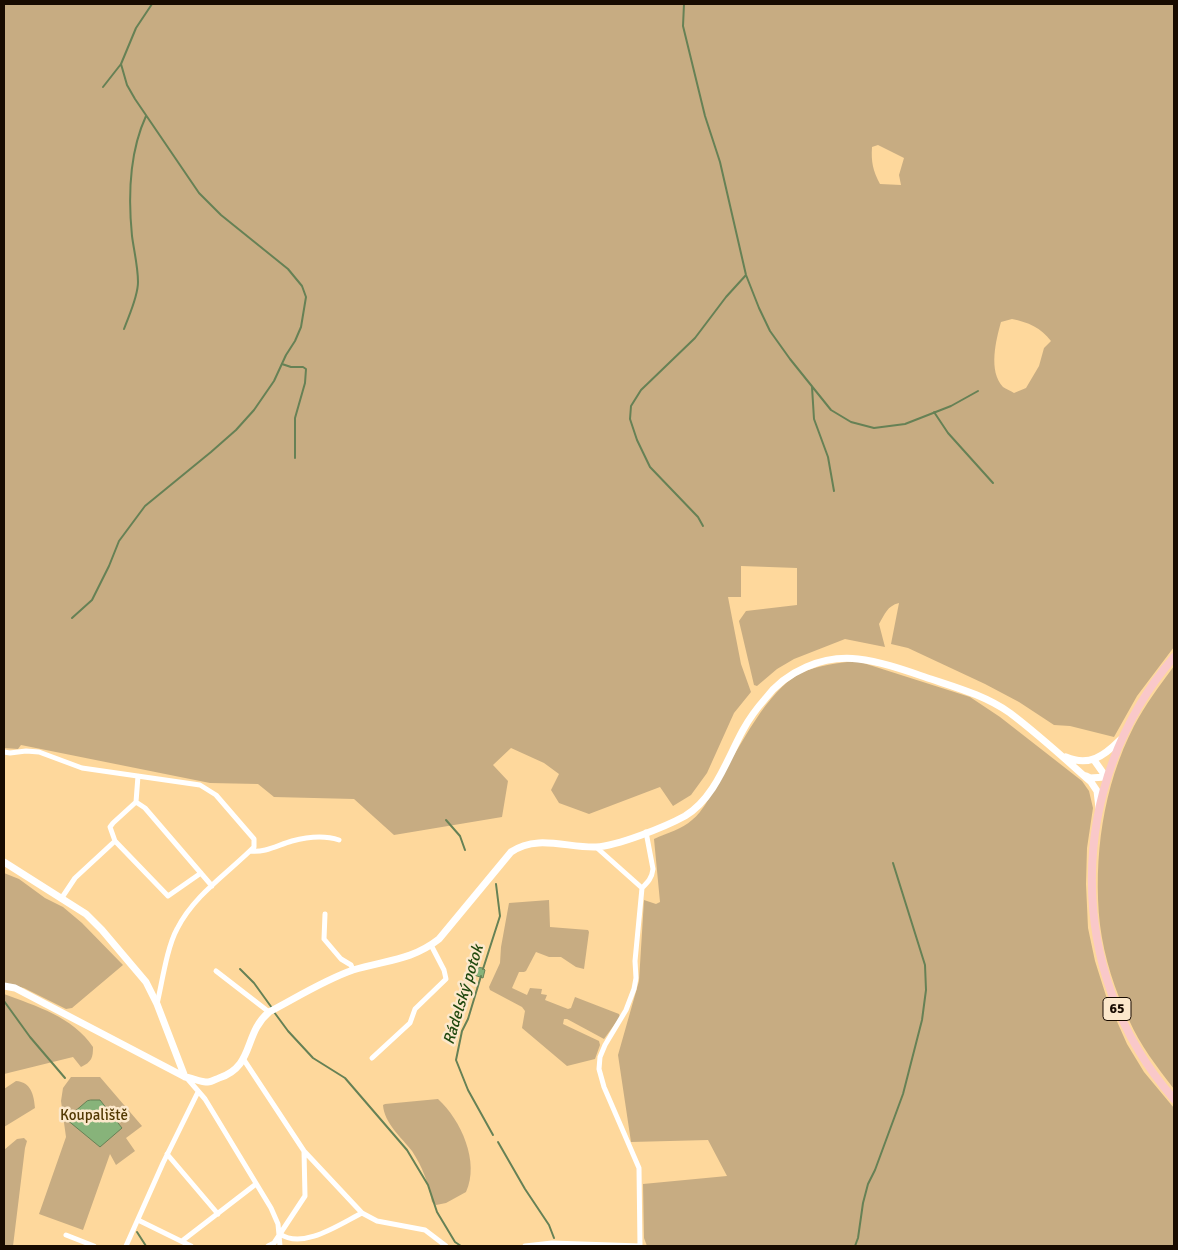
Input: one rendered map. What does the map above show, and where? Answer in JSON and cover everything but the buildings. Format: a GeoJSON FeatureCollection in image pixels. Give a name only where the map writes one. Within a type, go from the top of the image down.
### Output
{"type":"FeatureCollection","features":[{"type":"Feature","properties":{"kind":"main road","name":"65"},"geometry":{"type":"LineString","coordinates":[[1174,657],[1142,699],[1120,740],[1106,777],[1093,849],[1092,884],[1094,927],[1112,997],[1123,1024],[1150,1068],[1174,1099]]}},
{"type":"Feature","properties":{"kind":"street"},"geometry":{"type":"LineString","coordinates":[[4,986],[15,988],[185,1077],[208,1082],[226,1076],[238,1068],[244,1060],[256,1027],[269,1012],[353,970],[410,956],[431,945],[449,928],[511,852],[518,847],[543,842],[596,847],[612,844],[685,816],[705,800],[744,727],[781,681],[793,673],[820,662],[843,658],[884,664],[988,700],[1010,713],[1096,787],[1099,809]]}},
{"type":"Feature","properties":{"kind":"street"},"geometry":{"type":"LineString","coordinates":[[1059,754],[1080,761],[1094,760],[1106,754],[1120,740]]}},
{"type":"Feature","properties":{"kind":"street"},"geometry":{"type":"LineString","coordinates":[[4,752],[10,754],[26,751],[39,752],[82,768],[200,785],[216,795],[254,839],[254,847],[189,910],[176,930],[157,1004]]}},
{"type":"Feature","properties":{"kind":"street"},"geometry":{"type":"LineString","coordinates":[[1094,760],[1106,777]]}},
{"type":"Feature","properties":{"kind":"street"},"geometry":{"type":"LineString","coordinates":[[1081,773],[1090,778],[1106,777]]}},
{"type":"Feature","properties":{"kind":"street"},"geometry":{"type":"LineString","coordinates":[[138,776],[136,802],[110,827],[115,841],[168,896],[201,873]]}},
{"type":"Feature","properties":{"kind":"street"},"geometry":{"type":"LineString","coordinates":[[136,802],[146,808],[212,886]]}},
{"type":"Feature","properties":{"kind":"street"},"geometry":{"type":"LineString","coordinates":[[525,1246],[552,1243],[640,1246],[639,1168],[604,1087],[599,1069],[603,1051],[626,1010],[634,989],[642,888],[652,876],[653,870],[646,832]]}},
{"type":"Feature","properties":{"kind":"street"},"geometry":{"type":"LineString","coordinates":[[250,850],[259,852],[294,841],[316,838],[331,837],[339,840]]}},
{"type":"Feature","properties":{"kind":"street"},"geometry":{"type":"LineString","coordinates":[[61,899],[76,878],[115,841]]}},
{"type":"Feature","properties":{"kind":"street"},"geometry":{"type":"LineString","coordinates":[[596,847],[642,888]]}},
{"type":"Feature","properties":{"kind":"street"},"geometry":{"type":"LineString","coordinates":[[4,862],[86,914],[146,982],[157,1004],[185,1077],[214,1114],[270,1208],[278,1224],[280,1246]]}},
{"type":"Feature","properties":{"kind":"street"},"geometry":{"type":"LineString","coordinates":[[325,914],[324,939],[340,959],[352,965],[353,970]]}},
{"type":"Feature","properties":{"kind":"street"},"geometry":{"type":"LineString","coordinates":[[372,1058],[410,1022],[415,1009],[446,979],[444,970],[431,945]]}},
{"type":"Feature","properties":{"kind":"street"},"geometry":{"type":"LineString","coordinates":[[216,971],[269,1012]]}},
{"type":"Feature","properties":{"kind":"street"},"geometry":{"type":"LineString","coordinates":[[244,1060],[304,1151],[362,1213],[376,1221],[425,1230],[446,1246]]}},
{"type":"Feature","properties":{"kind":"street"},"geometry":{"type":"LineString","coordinates":[[126,1246],[167,1154],[198,1092]]}},
{"type":"Feature","properties":{"kind":"street"},"geometry":{"type":"LineString","coordinates":[[268,1246],[274,1243],[305,1196],[304,1151]]}},
{"type":"Feature","properties":{"kind":"street"},"geometry":{"type":"LineString","coordinates":[[167,1154],[218,1214]]}},
{"type":"Feature","properties":{"kind":"street"},"geometry":{"type":"LineString","coordinates":[[182,1241],[256,1184]]}},
{"type":"Feature","properties":{"kind":"street"},"geometry":{"type":"LineString","coordinates":[[280,1234],[292,1240],[309,1239],[362,1213]]}},
{"type":"Feature","properties":{"kind":"street"},"geometry":{"type":"LineString","coordinates":[[138,1220],[191,1246]]}},
{"type":"Feature","properties":{"kind":"street"},"geometry":{"type":"LineString","coordinates":[[66,1235],[94,1246]]}},
{"type":"Feature","properties":{"kind":"green space"},"geometry":{"type":"Polygon","coordinates":[[[4,4],[1174,4],[1174,647],[1137,696],[1114,737],[1070,726],[1054,725],[1019,702],[985,684],[908,648],[891,644],[899,603],[889,608],[879,624],[885,647],[845,639],[794,659],[777,669],[757,686],[754,685],[739,621],[746,611],[797,605],[797,568],[741,566],[741,597],[728,597],[741,664],[751,692],[734,713],[707,773],[691,795],[673,806],[660,787],[589,814],[559,803],[551,790],[559,774],[544,763],[511,748],[493,765],[508,781],[502,817],[394,835],[354,799],[274,797],[258,784],[210,783],[21,745],[18,749],[4,748],[4,4]],[[878,145],[872,147],[872,157],[874,171],[880,184],[901,185],[899,175],[904,158],[878,145]],[[1012,319],[1001,322],[995,346],[994,364],[998,380],[1003,387],[1014,393],[1026,388],[1039,366],[1044,348],[1051,341],[1034,326],[1012,319]]]}},
{"type":"Feature","properties":{"kind":"green space"},"geometry":{"type":"Polygon","coordinates":[[[857,661],[970,697],[1000,717],[1082,781],[1089,791],[1093,808],[1087,848],[1088,928],[1095,961],[1107,999],[1127,1044],[1144,1072],[1174,1108],[1174,1246],[647,1246],[644,1238],[643,1184],[727,1176],[708,1140],[631,1142],[618,1055],[639,981],[644,900],[656,904],[660,902],[654,839],[684,826],[700,812],[755,720],[777,692],[789,681],[801,673],[815,668],[857,661]]]}},
{"type":"Feature","properties":{"kind":"green space"},"geometry":{"type":"Polygon","coordinates":[[[1174,666],[1174,1089],[1138,1038],[1115,986],[1104,949],[1100,925],[1098,874],[1103,823],[1108,798],[1123,749],[1143,710],[1174,666]]]}},
{"type":"Feature","properties":{"kind":"green space"},"geometry":{"type":"Polygon","coordinates":[[[4,873],[19,879],[45,898],[63,907],[82,923],[123,965],[72,1008],[66,1009],[24,988],[4,983],[4,873]]]}},
{"type":"Feature","properties":{"kind":"green space"},"geometry":{"type":"Polygon","coordinates":[[[549,900],[550,927],[588,930],[584,969],[576,967],[561,957],[549,957],[536,952],[526,971],[519,972],[512,988],[527,995],[530,988],[542,989],[541,994],[547,995],[545,1000],[568,1009],[571,1008],[575,997],[619,1014],[620,1017],[604,1039],[564,1019],[563,1024],[599,1041],[600,1045],[595,1059],[567,1066],[522,1028],[525,1011],[522,1007],[490,990],[489,987],[500,963],[509,903],[549,900]]]}},
{"type":"Feature","properties":{"kind":"green space"},"geometry":{"type":"Polygon","coordinates":[[[4,994],[53,1014],[75,1028],[93,1047],[90,1061],[81,1067],[73,1057],[4,1074],[4,994]]]}},
{"type":"Feature","properties":{"kind":"green space","name":"Koupaliště"},"geometry":{"type":"Polygon","coordinates":[[[71,1077],[100,1077],[142,1126],[126,1138],[135,1151],[116,1165],[110,1154],[83,1230],[39,1214],[66,1137],[61,1101],[63,1088],[71,1077]]]}},
{"type":"Feature","properties":{"kind":"green space"},"geometry":{"type":"Polygon","coordinates":[[[16,1081],[25,1084],[31,1090],[35,1108],[4,1127],[4,1089],[16,1081]]]}},
{"type":"Feature","properties":{"kind":"green space"},"geometry":{"type":"Polygon","coordinates":[[[438,1099],[454,1118],[461,1130],[466,1142],[471,1168],[466,1192],[446,1203],[436,1205],[432,1202],[427,1182],[419,1163],[412,1151],[390,1124],[383,1105],[438,1099]]]}},
{"type":"Feature","properties":{"kind":"green space"},"geometry":{"type":"Polygon","coordinates":[[[24,1138],[27,1141],[13,1246],[4,1246],[4,1150],[17,1139],[24,1138]]]}},
{"type":"Feature","properties":{"kind":"shaded area"},"geometry":{"type":"Polygon","coordinates":[[[475,967],[485,970],[483,978],[474,975],[475,967]]]}},
{"type":"Feature","properties":{"kind":"shaded area"},"geometry":{"type":"Polygon","coordinates":[[[100,1100],[122,1128],[100,1147],[66,1119],[87,1101],[100,1100]]]}},
{"type":"Feature","properties":{"kind":"waterway"},"geometry":{"type":"LineString","coordinates":[[72,618],[92,600],[119,541],[145,506],[236,430],[254,410],[274,381],[295,341],[301,327],[306,297],[302,286],[288,269],[221,215],[199,193],[127,85],[121,64],[136,28],[152,4]]}},
{"type":"Feature","properties":{"kind":"waterway"},"geometry":{"type":"LineString","coordinates":[[684,4],[683,26],[705,116],[720,162],[746,275],[770,331],[790,359],[831,410],[851,422],[874,428],[905,424],[951,406],[978,391]]}},
{"type":"Feature","properties":{"kind":"waterway"},"geometry":{"type":"LineString","coordinates":[[103,87],[121,64]]}},
{"type":"Feature","properties":{"kind":"waterway"},"geometry":{"type":"LineString","coordinates":[[124,329],[138,288],[132,236],[130,190],[136,145],[146,116]]}},
{"type":"Feature","properties":{"kind":"waterway"},"geometry":{"type":"LineString","coordinates":[[703,526],[698,517],[650,467],[637,440],[630,419],[631,406],[641,390],[695,338],[726,297],[746,275]]}},
{"type":"Feature","properties":{"kind":"waterway"},"geometry":{"type":"LineString","coordinates":[[282,364],[306,369],[305,383],[295,418],[295,458]]}},
{"type":"Feature","properties":{"kind":"waterway"},"geometry":{"type":"LineString","coordinates":[[812,387],[814,419],[828,457],[834,491]]}},
{"type":"Feature","properties":{"kind":"waterway"},"geometry":{"type":"LineString","coordinates":[[934,412],[948,433],[993,483]]}},
{"type":"Feature","properties":{"kind":"waterway","name":"Rádelský potok"},"geometry":{"type":"LineString","coordinates":[[446,820],[460,836],[465,850]]}},
{"type":"Feature","properties":{"kind":"waterway"},"geometry":{"type":"LineString","coordinates":[[855,1246],[868,1184],[903,1094],[922,1020],[926,990],[925,965],[893,863]]}},
{"type":"Feature","properties":{"kind":"waterway","name":"Rádelský potok"},"geometry":{"type":"LineString","coordinates":[[483,969],[500,916],[496,884]]}},
{"type":"Feature","properties":{"kind":"waterway"},"geometry":{"type":"LineString","coordinates":[[240,969],[254,983],[272,1008]]}},
{"type":"Feature","properties":{"kind":"waterway","name":"Rádelský potok"},"geometry":{"type":"LineString","coordinates":[[481,976],[468,1019],[462,1031],[456,1060],[468,1090],[493,1135]]}},
{"type":"Feature","properties":{"kind":"waterway"},"geometry":{"type":"LineString","coordinates":[[4,1001],[30,1037],[65,1078]]}},
{"type":"Feature","properties":{"kind":"waterway"},"geometry":{"type":"LineString","coordinates":[[274,1012],[288,1031],[313,1058],[345,1078],[407,1150],[428,1185],[437,1212],[455,1242],[461,1246]]}},
{"type":"Feature","properties":{"kind":"waterway","name":"Rádelský potok"},"geometry":{"type":"LineString","coordinates":[[498,1142],[525,1189],[549,1225],[554,1238]]}},
{"type":"Feature","properties":{"kind":"waterway"},"geometry":{"type":"LineString","coordinates":[[137,1232],[146,1246]]}}]}
